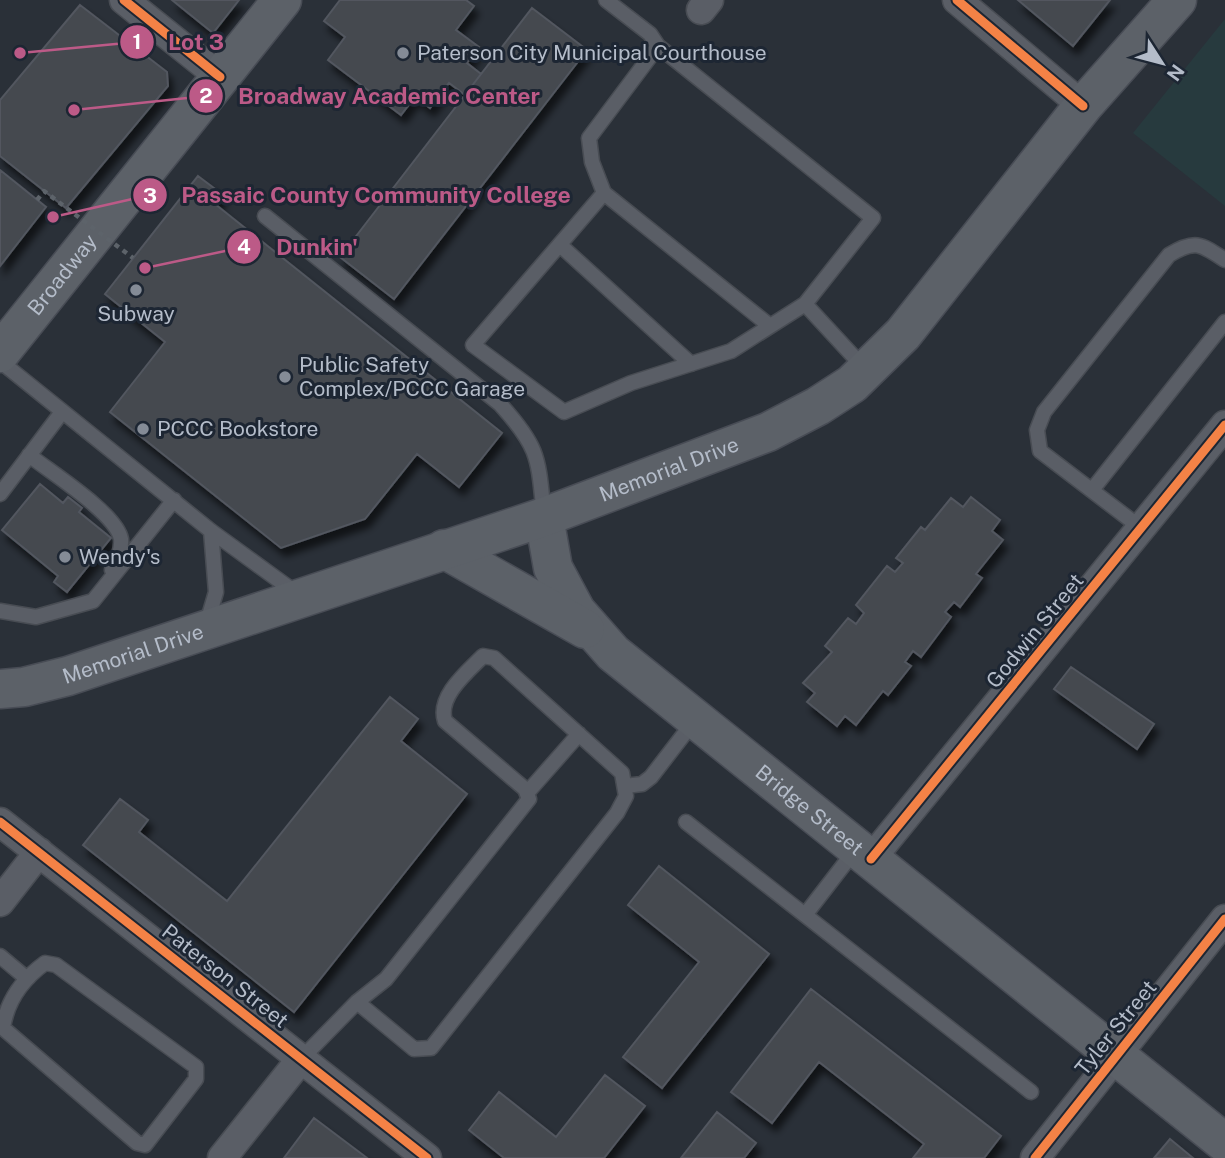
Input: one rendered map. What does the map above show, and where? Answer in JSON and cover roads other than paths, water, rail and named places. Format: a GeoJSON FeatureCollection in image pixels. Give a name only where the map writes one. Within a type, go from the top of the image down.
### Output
{"type":"FeatureCollection","features":[{"type":"Feature","properties":{"kind":"main road","name":"Broadway"},"geometry":{"type":"LineString","coordinates":[[0,353],[282,0]]}},
{"type":"Feature","properties":{"kind":"main road","name":"Memorial Drive"},"geometry":{"type":"LineString","coordinates":[[0,689],[24,687],[68,676],[544,517],[768,432],[818,406],[867,371],[903,334],[1083,106],[1177,0]]}},
{"type":"Feature","properties":{"kind":"main road","name":"Bridge Street"},"geometry":{"type":"LineString","coordinates":[[544,517],[553,569],[576,611],[595,635],[1225,1143]]}},
{"type":"Feature","properties":{"kind":"main road"},"geometry":{"type":"LineString","coordinates":[[444,549],[595,635]]}},
{"type":"Feature","properties":{"kind":"street"},"geometry":{"type":"LineString","coordinates":[[124,0],[220,77]]}},
{"type":"Feature","properties":{"kind":"street"},"geometry":{"type":"LineString","coordinates":[[957,0],[1083,106]]}},
{"type":"Feature","properties":{"kind":"street","name":"Godwin Street"},"geometry":{"type":"LineString","coordinates":[[864,854],[1142,528],[1225,425]]}},
{"type":"Feature","properties":{"kind":"street","name":"Paterson Street"},"geometry":{"type":"LineString","coordinates":[[0,822],[427,1158]]}},
{"type":"Feature","properties":{"kind":"street"},"geometry":{"type":"LineString","coordinates":[[0,902],[39,852]]}},
{"type":"Feature","properties":{"kind":"street","name":"Tyler Street"},"geometry":{"type":"LineString","coordinates":[[1035,1158],[1225,919]]}},
{"type":"Feature","properties":{"kind":"street"},"geometry":{"type":"LineString","coordinates":[[222,1158],[301,1059]]}},
{"type":"Feature","properties":{"kind":"lane"},"geometry":{"type":"LineString","coordinates":[[604,193],[473,345],[564,412],[631,383],[731,351],[805,304],[873,218],[658,46],[650,34],[606,0]]}},
{"type":"Feature","properties":{"kind":"lane"},"geometry":{"type":"LineString","coordinates":[[658,46],[589,138],[592,162],[604,193],[770,326]]}},
{"type":"Feature","properties":{"kind":"lane"},"geometry":{"type":"LineString","coordinates":[[265,216],[500,404],[523,429],[538,456],[544,517]]}},
{"type":"Feature","properties":{"kind":"lane"},"geometry":{"type":"LineString","coordinates":[[560,245],[691,364]]}},
{"type":"Feature","properties":{"kind":"lane"},"geometry":{"type":"LineString","coordinates":[[1142,528],[1040,451],[1037,430],[1044,412],[1169,255],[1185,245],[1203,245],[1225,260]]}},
{"type":"Feature","properties":{"kind":"lane"},"geometry":{"type":"LineString","coordinates":[[805,304],[867,371]]}},
{"type":"Feature","properties":{"kind":"lane"},"geometry":{"type":"LineString","coordinates":[[1092,490],[1225,322]]}},
{"type":"Feature","properties":{"kind":"lane"},"geometry":{"type":"LineString","coordinates":[[0,361],[211,531],[301,597]]}},
{"type":"Feature","properties":{"kind":"lane"},"geometry":{"type":"LineString","coordinates":[[0,494],[62,412]]}},
{"type":"Feature","properties":{"kind":"lane"},"geometry":{"type":"LineString","coordinates":[[29,455],[100,511],[118,531],[121,541],[117,561],[93,601]]}},
{"type":"Feature","properties":{"kind":"lane"},"geometry":{"type":"LineString","coordinates":[[0,611],[36,617],[93,601],[174,500]]}},
{"type":"Feature","properties":{"kind":"lane"},"geometry":{"type":"LineString","coordinates":[[205,630],[216,592],[211,531]]}},
{"type":"Feature","properties":{"kind":"lane"},"geometry":{"type":"LineString","coordinates":[[301,1059],[357,1002],[386,979],[530,799],[527,793],[444,721],[443,704],[483,656],[494,659],[622,773],[626,796],[617,813],[431,1048],[414,1049],[357,1002]]}},
{"type":"Feature","properties":{"kind":"lane"},"geometry":{"type":"LineString","coordinates":[[625,786],[642,785],[696,719]]}},
{"type":"Feature","properties":{"kind":"lane"},"geometry":{"type":"LineString","coordinates":[[527,793],[579,734]]}},
{"type":"Feature","properties":{"kind":"lane"},"geometry":{"type":"LineString","coordinates":[[686,822],[1031,1092]]}},
{"type":"Feature","properties":{"kind":"lane"},"geometry":{"type":"LineString","coordinates":[[805,915],[864,854]]}},
{"type":"Feature","properties":{"kind":"lane"},"geometry":{"type":"LineString","coordinates":[[0,956],[25,977]]}},
{"type":"Feature","properties":{"kind":"lane"},"geometry":{"type":"LineString","coordinates":[[45,963],[56,965],[196,1067],[196,1079],[145,1145],[137,1143],[3,1028],[5,1013],[25,977],[45,963]]}},
{"type":"Feature","properties":{"kind":"place","name":"Lot 3"},"geometry":{"type":"Point","coordinates":[20,53]}},
{"type":"Feature","properties":{"kind":"place","name":"Paterson City Municipal Courthouse"},"geometry":{"type":"Point","coordinates":[403,53]}},
{"type":"Feature","properties":{"kind":"place","name":"Broadway Academic Center"},"geometry":{"type":"Point","coordinates":[74,110]}},
{"type":"Feature","properties":{"kind":"place","name":"Passaic County Community College"},"geometry":{"type":"Point","coordinates":[53,217]}},
{"type":"Feature","properties":{"kind":"place","name":"Dunkin'"},"geometry":{"type":"Point","coordinates":[145,268]}},
{"type":"Feature","properties":{"kind":"place","name":"Subway"},"geometry":{"type":"Point","coordinates":[136,290]}},
{"type":"Feature","properties":{"kind":"place","name":"Public Safety Complex/PCCC Garage"},"geometry":{"type":"Point","coordinates":[285,377]}},
{"type":"Feature","properties":{"kind":"place","name":"PCCC Bookstore"},"geometry":{"type":"Point","coordinates":[143,429]}},
{"type":"Feature","properties":{"kind":"place","name":"Wendy's"},"geometry":{"type":"Point","coordinates":[65,557]}}]}
